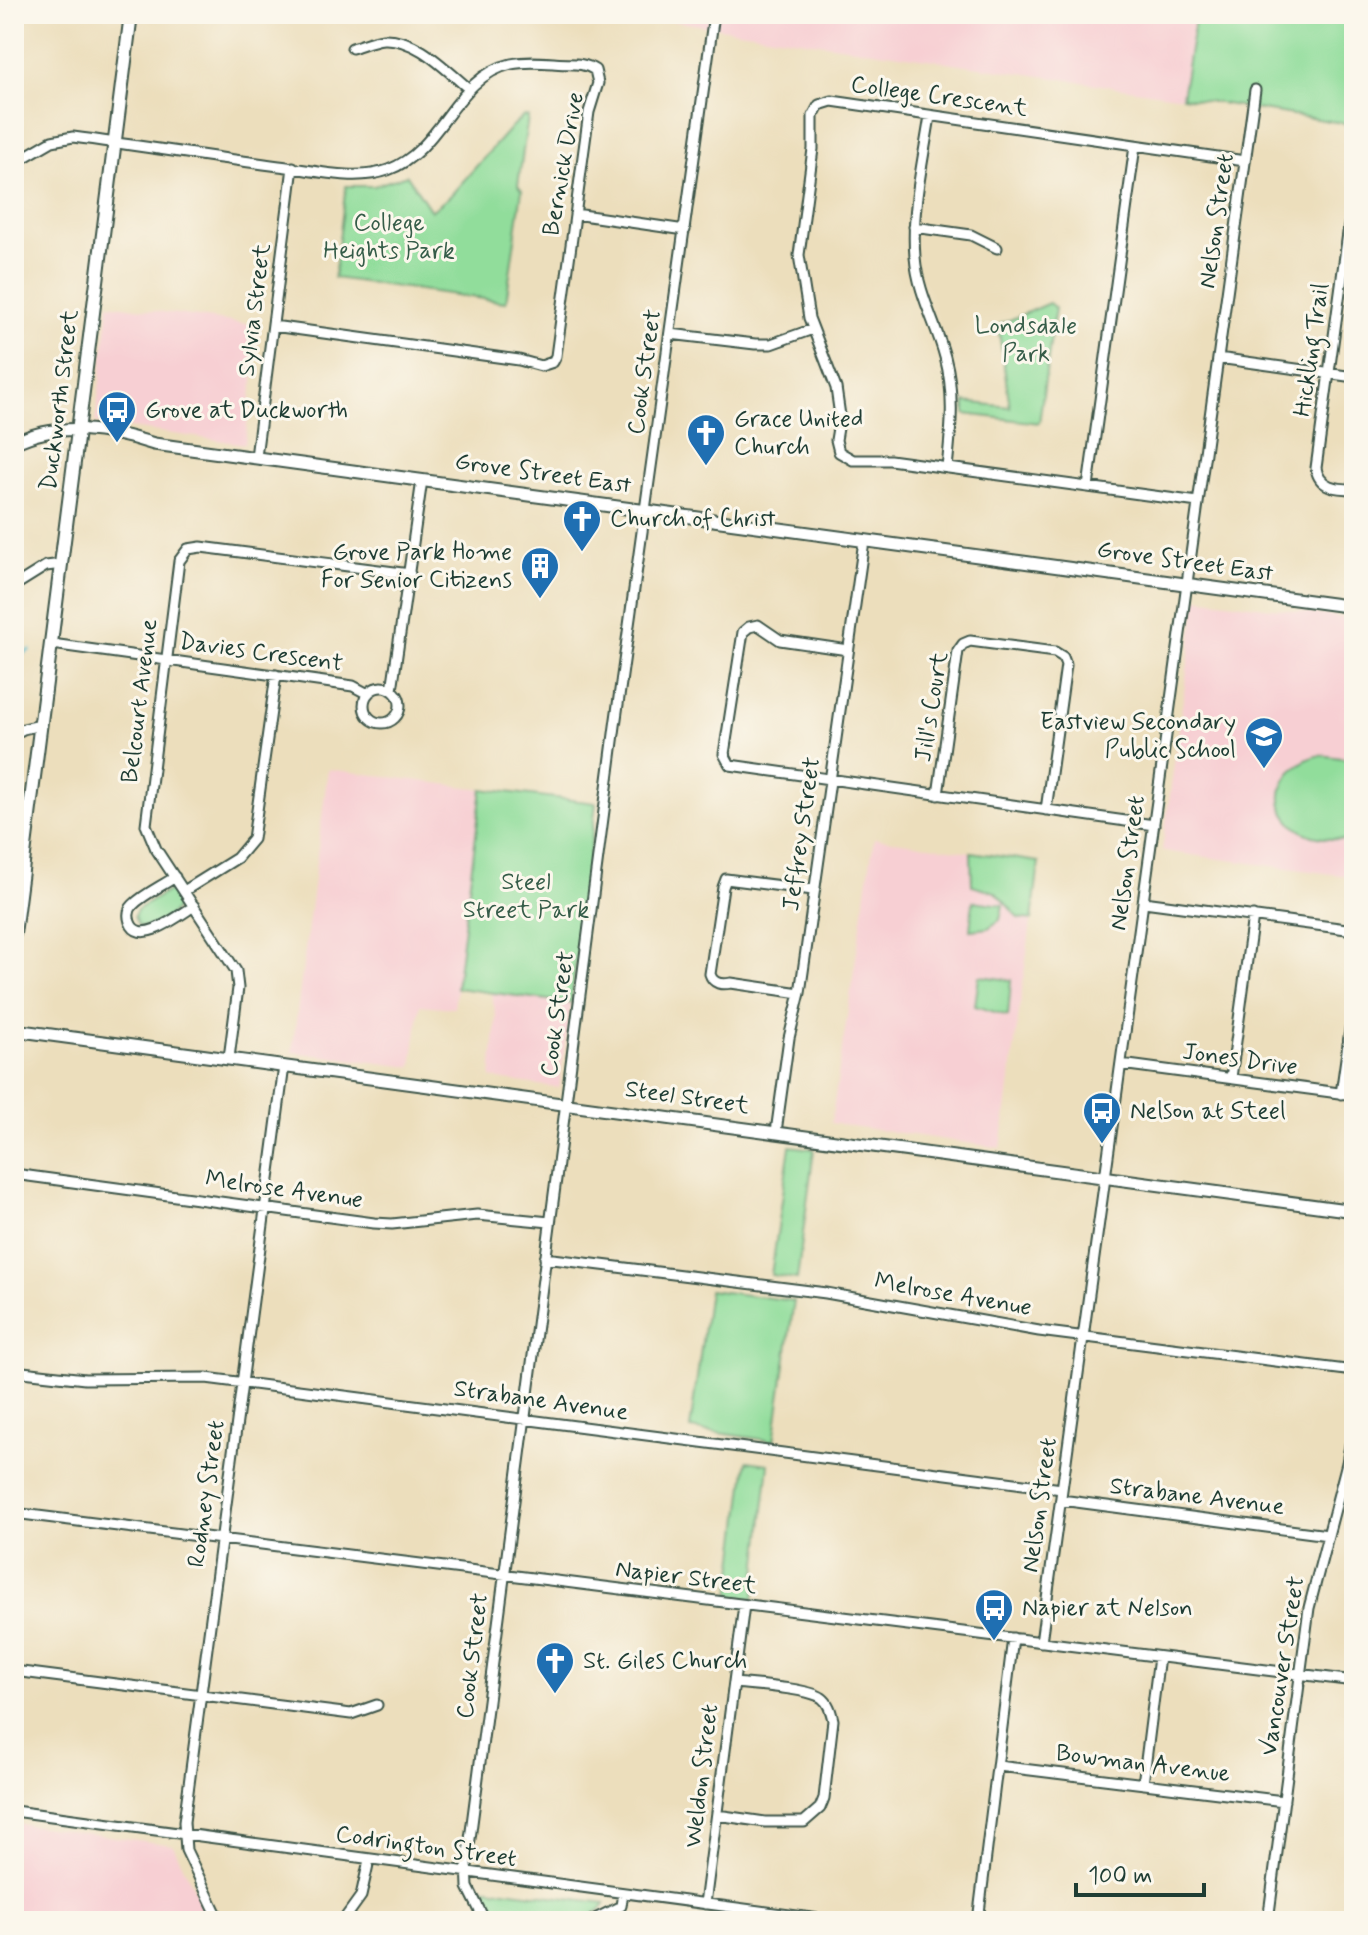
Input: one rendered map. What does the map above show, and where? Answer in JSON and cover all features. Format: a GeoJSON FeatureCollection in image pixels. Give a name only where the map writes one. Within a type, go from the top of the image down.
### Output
{"type":"FeatureCollection","features":[{"type":"Feature","properties":{"kind":"main road","name":"Duckworth Street"},"geometry":{"type":"LineString","coordinates":[[14,934],[131,14]]}},
{"type":"Feature","properties":{"kind":"street","name":"Cook Street"},"geometry":{"type":"LineString","coordinates":[[485,1921],[468,1887],[466,1872],[545,1258],[714,14]]}},
{"type":"Feature","properties":{"kind":"street"},"geometry":{"type":"LineString","coordinates":[[352,48],[382,39],[400,41],[426,54],[469,89]]}},
{"type":"Feature","properties":{"kind":"street","name":"Bernick Drive"},"geometry":{"type":"LineString","coordinates":[[14,163],[60,138],[73,137],[358,175],[380,172],[399,165],[428,143],[469,89],[492,71],[524,62],[580,63],[595,70],[598,83],[589,112],[553,362],[547,365],[273,326]]}},
{"type":"Feature","properties":{"kind":"street","name":"Nelson Street"},"geometry":{"type":"LineString","coordinates":[[1041,1642],[1255,90]]}},
{"type":"Feature","properties":{"kind":"street","name":"College Crescent"},"geometry":{"type":"LineString","coordinates":[[1198,502],[890,460],[853,460],[839,452],[836,440],[840,416],[836,388],[805,301],[799,255],[813,149],[813,116],[816,109],[832,101],[1245,161]]}},
{"type":"Feature","properties":{"kind":"street"},"geometry":{"type":"LineString","coordinates":[[930,116],[914,227],[915,257],[921,293],[945,355],[951,386],[952,416],[947,468]]}},
{"type":"Feature","properties":{"kind":"street"},"geometry":{"type":"LineString","coordinates":[[1088,487],[1135,146]]}},
{"type":"Feature","properties":{"kind":"street","name":"Sylvia Street"},"geometry":{"type":"LineString","coordinates":[[256,457],[293,167]]}},
{"type":"Feature","properties":{"kind":"street","name":"Hickling Trail"},"geometry":{"type":"LineString","coordinates":[[1354,189],[1317,475],[1329,486],[1354,489]]}},
{"type":"Feature","properties":{"kind":"street"},"geometry":{"type":"LineString","coordinates":[[575,214],[685,230]]}},
{"type":"Feature","properties":{"kind":"street"},"geometry":{"type":"LineString","coordinates":[[914,227],[971,235],[997,248]]}},
{"type":"Feature","properties":{"kind":"street"},"geometry":{"type":"LineString","coordinates":[[670,334],[771,344],[813,329]]}},
{"type":"Feature","properties":{"kind":"street"},"geometry":{"type":"LineString","coordinates":[[1218,358],[1354,377]]}},
{"type":"Feature","properties":{"kind":"street","name":"Grove Street East"},"geometry":{"type":"LineString","coordinates":[[14,443],[47,431],[77,430],[1354,607]]}},
{"type":"Feature","properties":{"kind":"street","name":"Davies Crescent"},"geometry":{"type":"LineString","coordinates":[[392,690],[377,688],[368,694],[365,711],[373,720],[384,723],[398,712],[399,700],[392,690],[422,480]]}},
{"type":"Feature","properties":{"kind":"street","name":"Jeffrey Street"},"geometry":{"type":"LineString","coordinates":[[776,1132],[789,1038],[800,993],[864,541]]}},
{"type":"Feature","properties":{"kind":"street","name":"Belcourt Avenue"},"geometry":{"type":"LineString","coordinates":[[229,1058],[238,979],[232,964],[148,834],[145,818],[179,561],[188,549],[201,547],[410,574]]}},
{"type":"Feature","properties":{"kind":"street"},"geometry":{"type":"LineString","coordinates":[[14,586],[46,566],[62,564]]}},
{"type":"Feature","properties":{"kind":"street"},"geometry":{"type":"LineString","coordinates":[[848,650],[780,640],[758,625],[749,627],[740,638],[724,754],[730,765],[1154,825]]}},
{"type":"Feature","properties":{"kind":"street","name":"Jill's Court"},"geometry":{"type":"LineString","coordinates":[[938,795],[958,651],[970,641],[1041,650],[1055,652],[1063,657],[1066,665],[1046,810]]}},
{"type":"Feature","properties":{"kind":"street","name":"Davies Crescent"},"geometry":{"type":"LineString","coordinates":[[52,644],[353,686],[368,694]]}},
{"type":"Feature","properties":{"kind":"street"},"geometry":{"type":"LineString","coordinates":[[184,891],[237,858],[253,839],[276,675]]}},
{"type":"Feature","properties":{"kind":"street"},"geometry":{"type":"LineString","coordinates":[[14,734],[41,725]]}},
{"type":"Feature","properties":{"kind":"street"},"geometry":{"type":"LineString","coordinates":[[175,877],[134,904],[129,912],[133,928],[139,932],[149,932],[194,906]]}},
{"type":"Feature","properties":{"kind":"street"},"geometry":{"type":"LineString","coordinates":[[800,993],[722,984],[713,980],[710,974],[726,879],[813,890]]}},
{"type":"Feature","properties":{"kind":"street"},"geometry":{"type":"LineString","coordinates":[[1144,902],[1354,930]]}},
{"type":"Feature","properties":{"kind":"street"},"geometry":{"type":"LineString","coordinates":[[1231,1078],[1253,916]]}},
{"type":"Feature","properties":{"kind":"street"},"geometry":{"type":"LineString","coordinates":[[1341,1094],[1354,1001]]}},
{"type":"Feature","properties":{"kind":"street","name":"Steel Street"},"geometry":{"type":"LineString","coordinates":[[14,1030],[1354,1211]]}},
{"type":"Feature","properties":{"kind":"street","name":"Jones Drive"},"geometry":{"type":"LineString","coordinates":[[1121,1064],[1354,1095]]}},
{"type":"Feature","properties":{"kind":"street","name":"Rodney Street"},"geometry":{"type":"LineString","coordinates":[[220,1921],[186,1850],[184,1822],[284,1066]]}},
{"type":"Feature","properties":{"kind":"street","name":"Melrose Avenue"},"geometry":{"type":"LineString","coordinates":[[14,1174],[383,1224],[477,1215],[550,1222]]}},
{"type":"Feature","properties":{"kind":"street","name":"Melrose Avenue"},"geometry":{"type":"LineString","coordinates":[[545,1258],[826,1293],[1006,1326],[1354,1371]]}},
{"type":"Feature","properties":{"kind":"street","name":"Strabane Avenue"},"geometry":{"type":"LineString","coordinates":[[14,1371],[85,1379],[180,1377],[524,1418],[1328,1535]]}},
{"type":"Feature","properties":{"kind":"street","name":"Vancouver Street"},"geometry":{"type":"LineString","coordinates":[[1268,1921],[1309,1608],[1347,1463],[1354,1421]]}},
{"type":"Feature","properties":{"kind":"street","name":"Napier Street"},"geometry":{"type":"LineString","coordinates":[[14,1513],[1354,1681]]}},
{"type":"Feature","properties":{"kind":"street","name":"Weldon Street"},"geometry":{"type":"LineString","coordinates":[[705,1904],[744,1605]]}},
{"type":"Feature","properties":{"kind":"street"},"geometry":{"type":"LineString","coordinates":[[978,1921],[1013,1638]]}},
{"type":"Feature","properties":{"kind":"street"},"geometry":{"type":"LineString","coordinates":[[1143,1784],[1159,1657]]}},
{"type":"Feature","properties":{"kind":"street"},"geometry":{"type":"LineString","coordinates":[[14,1671],[351,1714],[377,1705]]}},
{"type":"Feature","properties":{"kind":"street"},"geometry":{"type":"LineString","coordinates":[[717,1815],[765,1822],[804,1822],[820,1808],[824,1798],[833,1720],[823,1698],[801,1691],[734,1683]]}},
{"type":"Feature","properties":{"kind":"street","name":"Bowman Avenue"},"geometry":{"type":"LineString","coordinates":[[998,1766],[1284,1801]]}},
{"type":"Feature","properties":{"kind":"street","name":"Codrington Street"},"geometry":{"type":"LineString","coordinates":[[14,1811],[834,1921]]}},
{"type":"Feature","properties":{"kind":"street"},"geometry":{"type":"LineString","coordinates":[[343,1921],[361,1896],[369,1860]]}},
{"type":"Feature","properties":{"kind":"street"},"geometry":{"type":"LineString","coordinates":[[591,1921],[621,1906],[623,1893]]}},
{"type":"Feature","properties":{"kind":"shaded area"},"geometry":{"type":"Polygon","coordinates":[[[624,14],[1196,14],[1182,97],[624,14]]]}},
{"type":"Feature","properties":{"kind":"shaded area"},"geometry":{"type":"Polygon","coordinates":[[[109,304],[260,326],[245,444],[95,423],[109,304]]]}},
{"type":"Feature","properties":{"kind":"shaded area","name":"Eastview Secondary Public School"},"geometry":{"type":"Polygon","coordinates":[[[1197,598],[1354,619],[1354,877],[1162,851],[1197,598]]]}},
{"type":"Feature","properties":{"kind":"shaded area"},"geometry":{"type":"Polygon","coordinates":[[[328,769],[482,789],[454,1008],[420,1005],[412,1067],[292,1052],[328,769]]]}},
{"type":"Feature","properties":{"kind":"shaded area"},"geometry":{"type":"Polygon","coordinates":[[[874,838],[1039,862],[1001,1148],[831,1123],[874,838]]]}},
{"type":"Feature","properties":{"kind":"shaded area"},"geometry":{"type":"Polygon","coordinates":[[[491,992],[571,1003],[559,1088],[491,1078],[496,1016],[491,992]]]}},
{"type":"Feature","properties":{"kind":"shaded area"},"geometry":{"type":"Polygon","coordinates":[[[14,1823],[173,1845],[210,1921],[14,1921],[14,1823]]]}},
{"type":"Feature","properties":{"kind":"green space"},"geometry":{"type":"Polygon","coordinates":[[[1196,14],[1354,14],[1354,125],[1182,97],[1196,14]]]}},
{"type":"Feature","properties":{"kind":"green space","name":"College Heights Park"},"geometry":{"type":"Polygon","coordinates":[[[524,116],[528,117],[518,185],[522,190],[506,302],[334,278],[346,186],[374,186],[407,175],[431,211],[450,196],[524,116]]]}},
{"type":"Feature","properties":{"kind":"green space","name":"Londsdale Park"},"geometry":{"type":"Polygon","coordinates":[[[1049,303],[1055,308],[1039,423],[965,414],[965,402],[1010,407],[998,325],[1049,303]]]}},
{"type":"Feature","properties":{"kind":"green space"},"geometry":{"type":"Polygon","coordinates":[[[1321,755],[1354,760],[1354,841],[1305,833],[1288,819],[1282,808],[1283,785],[1289,775],[1308,759],[1321,755]]]}},
{"type":"Feature","properties":{"kind":"green space","name":"Steel Street Park"},"geometry":{"type":"Polygon","coordinates":[[[482,789],[596,803],[571,1003],[456,988],[482,789]]]}},
{"type":"Feature","properties":{"kind":"green space"},"geometry":{"type":"Polygon","coordinates":[[[971,852],[1039,862],[1032,920],[1019,918],[995,892],[972,885],[971,852]]]}},
{"type":"Feature","properties":{"kind":"green space"},"geometry":{"type":"Polygon","coordinates":[[[166,892],[178,895],[180,904],[161,921],[138,926],[134,916],[137,910],[166,892]]]}},
{"type":"Feature","properties":{"kind":"green space"},"geometry":{"type":"Polygon","coordinates":[[[973,901],[1003,905],[1000,920],[988,928],[970,930],[973,901]]]}},
{"type":"Feature","properties":{"kind":"green space"},"geometry":{"type":"Polygon","coordinates":[[[979,976],[1011,980],[1008,1016],[975,1006],[979,976]]]}},
{"type":"Feature","properties":{"kind":"green space"},"geometry":{"type":"Polygon","coordinates":[[[790,1146],[814,1149],[797,1279],[771,1275],[790,1146]]]}},
{"type":"Feature","properties":{"kind":"green space"},"geometry":{"type":"Polygon","coordinates":[[[709,1290],[794,1301],[774,1441],[690,1429],[709,1290]]]}},
{"type":"Feature","properties":{"kind":"green space"},"geometry":{"type":"Polygon","coordinates":[[[747,1461],[769,1464],[754,1599],[730,1596],[747,1461]]]}},
{"type":"Feature","properties":{"kind":"green space"},"geometry":{"type":"Polygon","coordinates":[[[480,1887],[606,1903],[586,1917],[572,1920],[497,1921],[480,1887]]]}},
{"type":"Feature","properties":{"kind":"waterway"},"geometry":{"type":"LineString","coordinates":[[14,659],[30,650]]}},
{"type":"Feature","properties":{"kind":"place","name":"Grove at Duckworth"},"geometry":{"type":"Point","coordinates":[117,444]}},
{"type":"Feature","properties":{"kind":"place","name":"Grace United Church"},"geometry":{"type":"Point","coordinates":[706,467]}},
{"type":"Feature","properties":{"kind":"place","name":"Church of Christ"},"geometry":{"type":"Point","coordinates":[582,553]}},
{"type":"Feature","properties":{"kind":"place","name":"Grove Park Home For Senior Citizens"},"geometry":{"type":"Point","coordinates":[540,600]}},
{"type":"Feature","properties":{"kind":"place","name":"Eastview Secondary Public School"},"geometry":{"type":"Point","coordinates":[1264,770]}},
{"type":"Feature","properties":{"kind":"place","name":"Nelson at Steel"},"geometry":{"type":"Point","coordinates":[1102,1145]}},
{"type":"Feature","properties":{"kind":"place","name":"Napier at Nelson"},"geometry":{"type":"Point","coordinates":[994,1642]}},
{"type":"Feature","properties":{"kind":"place","name":"St. Giles Church"},"geometry":{"type":"Point","coordinates":[555,1695]}}]}
